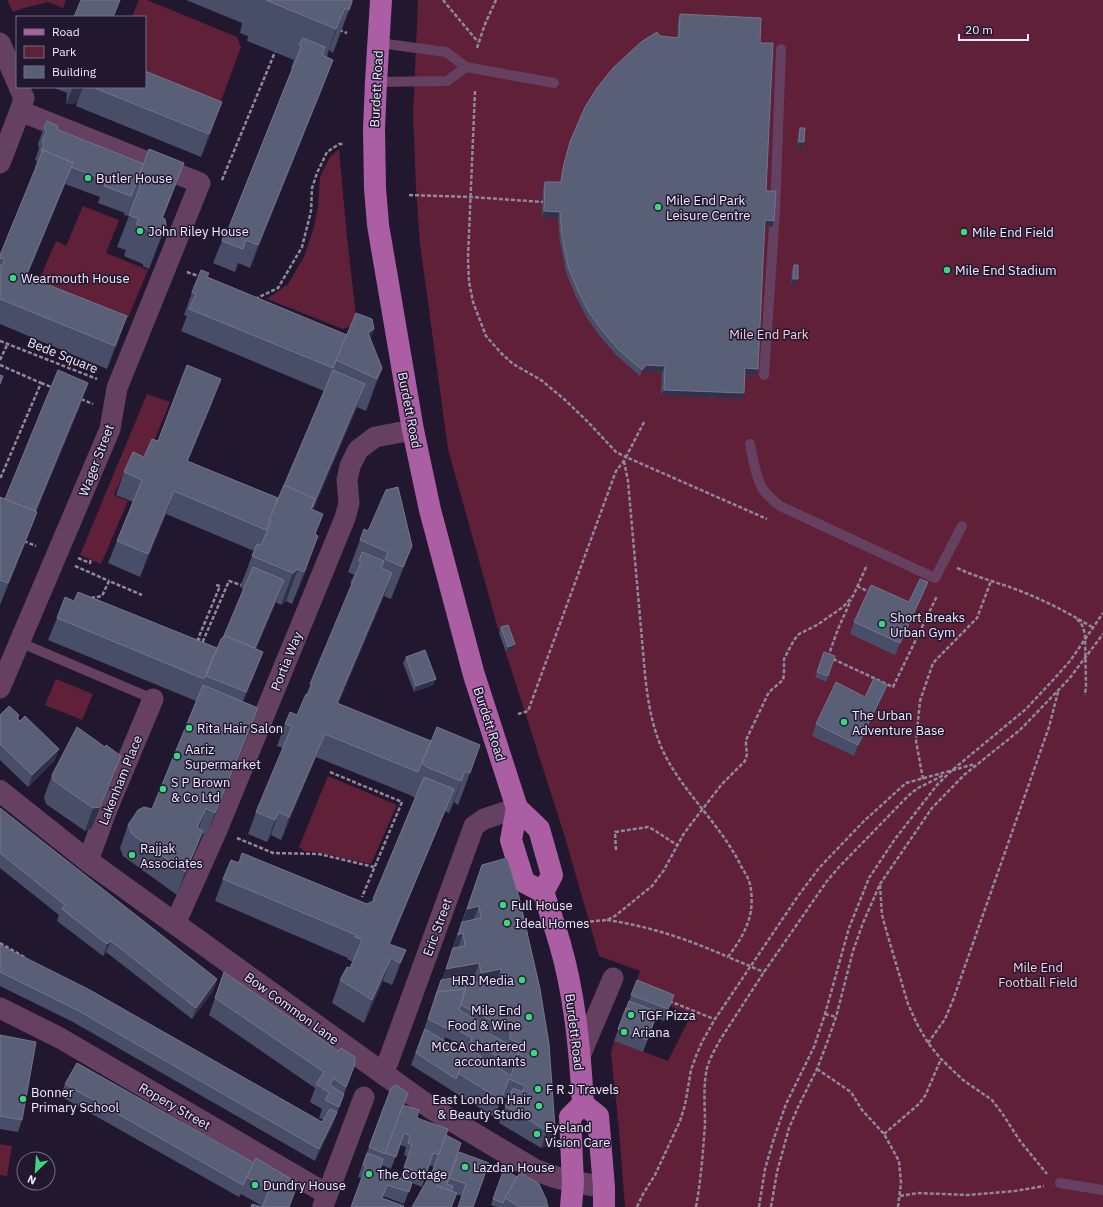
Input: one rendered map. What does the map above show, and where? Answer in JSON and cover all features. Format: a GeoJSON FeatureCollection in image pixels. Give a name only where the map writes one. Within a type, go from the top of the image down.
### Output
{"type":"FeatureCollection","features":[{"type":"Feature","properties":{"kind":"main road","name":"Burdett Road"},"geometry":{"type":"LineString","coordinates":[[381,0],[374,129],[378,225],[413,430],[430,510],[474,675],[517,808],[539,829],[552,875],[544,892],[560,945],[570,986],[580,1056],[583,1104]]}},
{"type":"Feature","properties":{"kind":"main road","name":"Burdett Road"},"geometry":{"type":"LineString","coordinates":[[517,808],[511,840],[524,882],[544,892]]}},
{"type":"Feature","properties":{"kind":"main road"},"geometry":{"type":"LineString","coordinates":[[571,1207],[573,1182],[570,1117],[583,1104],[598,1116],[604,1197]]}},
{"type":"Feature","properties":{"kind":"street"},"geometry":{"type":"LineString","coordinates":[[0,43],[16,80]]}},
{"type":"Feature","properties":{"kind":"street"},"geometry":{"type":"LineString","coordinates":[[0,163],[24,98],[19,88]]}},
{"type":"Feature","properties":{"kind":"street","name":"Wager Street"},"geometry":{"type":"LineString","coordinates":[[0,688],[110,429],[117,388],[200,183],[20,111]]}},
{"type":"Feature","properties":{"kind":"street","name":"Portia Way"},"geometry":{"type":"LineString","coordinates":[[175,924],[217,830],[345,518],[349,503],[347,480],[350,466],[358,450],[376,437],[413,430]]}},
{"type":"Feature","properties":{"kind":"street","name":"Lakenham Place"},"geometry":{"type":"LineString","coordinates":[[88,861],[107,809],[153,699]]}},
{"type":"Feature","properties":{"kind":"street","name":"Bow Common Lane"},"geometry":{"type":"LineString","coordinates":[[0,791],[14,808],[431,1108],[535,1170],[553,1178],[573,1182],[604,1197]]}},
{"type":"Feature","properties":{"kind":"street","name":"Eric Street"},"geometry":{"type":"LineString","coordinates":[[381,1072],[388,1062],[474,826],[484,819],[517,808]]}},
{"type":"Feature","properties":{"kind":"street"},"geometry":{"type":"LineString","coordinates":[[580,1056],[613,978]]}},
{"type":"Feature","properties":{"kind":"street","name":"Ropery Street"},"geometry":{"type":"LineString","coordinates":[[0,1008],[60,1038],[325,1201]]}},
{"type":"Feature","properties":{"kind":"street"},"geometry":{"type":"LineString","coordinates":[[325,1201],[364,1097]]}},
{"type":"Feature","properties":{"kind":"lane"},"geometry":{"type":"LineString","coordinates":[[378,43],[446,52],[466,67],[554,83]]}},
{"type":"Feature","properties":{"kind":"lane"},"geometry":{"type":"LineString","coordinates":[[764,375],[775,212],[781,49]]}},
{"type":"Feature","properties":{"kind":"lane"},"geometry":{"type":"LineString","coordinates":[[376,82],[447,81],[466,67]]}},
{"type":"Feature","properties":{"kind":"lane"},"geometry":{"type":"LineString","coordinates":[[750,444],[762,488],[770,498],[780,506],[935,578],[962,526]]}},
{"type":"Feature","properties":{"kind":"lane"},"geometry":{"type":"LineString","coordinates":[[19,642],[153,699]]}},
{"type":"Feature","properties":{"kind":"lane"},"geometry":{"type":"LineString","coordinates":[[1060,1183],[1103,1190]]}},
{"type":"Feature","properties":{"kind":"path"},"geometry":{"type":"LineString","coordinates":[[443,0],[478,42]]}},
{"type":"Feature","properties":{"kind":"path"},"geometry":{"type":"LineString","coordinates":[[477,48],[485,24],[496,0]]}},
{"type":"Feature","properties":{"kind":"path"},"geometry":{"type":"LineString","coordinates":[[334,28],[348,33]]}},
{"type":"Feature","properties":{"kind":"path"},"geometry":{"type":"LineString","coordinates":[[222,180],[275,52]]}},
{"type":"Feature","properties":{"kind":"path"},"geometry":{"type":"LineString","coordinates":[[475,91],[468,257],[469,282],[473,302],[486,336],[501,354],[513,364],[541,380],[564,399],[616,452],[784,526],[791,512]]}},
{"type":"Feature","properties":{"kind":"path"},"geometry":{"type":"LineString","coordinates":[[262,302],[255,299],[278,288],[302,247],[311,211],[312,188],[327,152],[339,144],[344,144]]}},
{"type":"Feature","properties":{"kind":"path"},"geometry":{"type":"LineString","coordinates":[[409,195],[542,202]]}},
{"type":"Feature","properties":{"kind":"path"},"geometry":{"type":"LineString","coordinates":[[168,264],[204,279]]}},
{"type":"Feature","properties":{"kind":"path","name":"Bede Square"},"geometry":{"type":"LineString","coordinates":[[0,341],[117,388]]}},
{"type":"Feature","properties":{"kind":"path"},"geometry":{"type":"LineString","coordinates":[[0,360],[8,343]]}},
{"type":"Feature","properties":{"kind":"path"},"geometry":{"type":"LineString","coordinates":[[0,365],[56,388]]}},
{"type":"Feature","properties":{"kind":"path"},"geometry":{"type":"LineString","coordinates":[[0,479],[41,382]]}},
{"type":"Feature","properties":{"kind":"path"},"geometry":{"type":"LineString","coordinates":[[77,398],[113,412]]}},
{"type":"Feature","properties":{"kind":"path"},"geometry":{"type":"LineString","coordinates":[[518,714],[528,711],[616,470],[624,461],[644,422]]}},
{"type":"Feature","properties":{"kind":"path"},"geometry":{"type":"LineString","coordinates":[[624,461],[628,481],[648,704],[654,729],[667,758],[684,785],[720,831],[736,855],[749,880],[752,897],[751,910],[747,925],[744,934],[728,957]]}},
{"type":"Feature","properties":{"kind":"path"},"geometry":{"type":"LineString","coordinates":[[21,540],[142,595]]}},
{"type":"Feature","properties":{"kind":"path"},"geometry":{"type":"LineString","coordinates":[[874,550],[838,629],[828,657],[893,687],[936,596]]}},
{"type":"Feature","properties":{"kind":"path"},"geometry":{"type":"LineString","coordinates":[[956,567],[992,582],[1017,590],[1070,614],[1092,627]]}},
{"type":"Feature","properties":{"kind":"path"},"geometry":{"type":"LineString","coordinates":[[216,585],[220,586],[198,639],[203,641],[229,580],[241,585]]}},
{"type":"Feature","properties":{"kind":"path"},"geometry":{"type":"LineString","coordinates":[[87,598],[102,596],[109,581]]}},
{"type":"Feature","properties":{"kind":"path"},"geometry":{"type":"LineString","coordinates":[[923,779],[916,741],[920,701],[934,663],[977,618],[992,582]]}},
{"type":"Feature","properties":{"kind":"path"},"geometry":{"type":"LineString","coordinates":[[857,586],[876,595]]}},
{"type":"Feature","properties":{"kind":"path"},"geometry":{"type":"LineString","coordinates":[[607,920],[622,912],[652,886],[664,870],[683,835],[702,809],[726,780],[745,761],[747,754],[746,740],[769,692],[783,680],[784,659],[791,643],[799,634],[832,616],[853,596]]}},
{"type":"Feature","properties":{"kind":"path"},"geometry":{"type":"LineString","coordinates":[[759,1207],[765,1169],[776,1132],[786,1104],[814,1046],[825,1014],[848,928],[869,878],[895,839],[936,785],[1026,709],[1070,661],[1103,613]]}},
{"type":"Feature","properties":{"kind":"path"},"geometry":{"type":"LineString","coordinates":[[1070,614],[1082,625],[1085,639],[1085,695]]}},
{"type":"Feature","properties":{"kind":"path"},"geometry":{"type":"LineString","coordinates":[[770,1207],[777,1172],[789,1128],[817,1069],[836,1017],[862,922],[880,884],[932,808],[955,784],[982,760],[1020,730],[1058,692],[1086,658],[1103,634]]}},
{"type":"Feature","properties":{"kind":"path"},"geometry":{"type":"LineString","coordinates":[[928,1043],[945,1019],[953,1000],[1049,727],[1058,692]]}},
{"type":"Feature","properties":{"kind":"path"},"geometry":{"type":"LineString","coordinates":[[637,1207],[655,1175],[680,1121],[685,1105],[691,1070],[696,1056],[715,1019],[798,896],[819,868],[864,821],[906,783],[973,766],[982,760]]}},
{"type":"Feature","properties":{"kind":"path"},"geometry":{"type":"LineString","coordinates":[[330,772],[402,802],[362,897]]}},
{"type":"Feature","properties":{"kind":"path"},"geometry":{"type":"LineString","coordinates":[[696,1207],[705,1124],[705,1084],[707,1068],[720,1040],[816,896],[839,867],[908,796],[918,788],[950,772]]}},
{"type":"Feature","properties":{"kind":"path"},"geometry":{"type":"LineString","coordinates":[[616,850],[615,832],[648,827],[677,845]]}},
{"type":"Feature","properties":{"kind":"path"},"geometry":{"type":"LineString","coordinates":[[217,830],[273,853],[319,854],[374,867]]}},
{"type":"Feature","properties":{"kind":"path"},"geometry":{"type":"LineString","coordinates":[[880,884],[882,915],[906,998],[928,1043],[941,1059],[963,1080],[992,1100],[1002,1112],[1020,1141],[1044,1172],[1060,1183]]}},
{"type":"Feature","properties":{"kind":"path"},"geometry":{"type":"LineString","coordinates":[[584,922],[607,920],[623,922],[670,934],[708,948],[764,972]]}},
{"type":"Feature","properties":{"kind":"path"},"geometry":{"type":"LineString","coordinates":[[0,943],[28,959]]}},
{"type":"Feature","properties":{"kind":"path"},"geometry":{"type":"LineString","coordinates":[[664,999],[715,1019]]}},
{"type":"Feature","properties":{"kind":"path"},"geometry":{"type":"LineString","coordinates":[[825,1014],[836,1017]]}},
{"type":"Feature","properties":{"kind":"path"},"geometry":{"type":"LineString","coordinates":[[884,1134],[919,1104],[925,1096],[941,1059]]}},
{"type":"Feature","properties":{"kind":"path"},"geometry":{"type":"LineString","coordinates":[[817,1069],[851,1092],[862,1110],[884,1134],[899,1161],[901,1183],[898,1207]]}},
{"type":"Feature","properties":{"kind":"path"},"geometry":{"type":"LineString","coordinates":[[900,1196],[918,1193],[968,1195],[1015,1191],[1060,1183]]}},
{"type":"Feature","properties":{"kind":"green space"},"geometry":{"type":"Polygon","coordinates":[[[7,0],[66,0],[63,8],[48,2],[13,12],[7,0]]]}},
{"type":"Feature","properties":{"kind":"green space"},"geometry":{"type":"Polygon","coordinates":[[[139,0],[147,0],[237,37],[241,47],[218,109],[146,79],[146,16],[132,16],[139,0]]]}},
{"type":"Feature","properties":{"kind":"green space","name":"Mile End Park"},"geometry":{"type":"Polygon","coordinates":[[[418,0],[1103,0],[1103,1207],[625,1207],[611,1053],[614,1041],[668,1061],[691,1015],[633,991],[640,971],[599,956],[564,834],[497,625],[448,449],[420,244],[416,188],[413,115],[418,0]]]}},
{"type":"Feature","properties":{"kind":"green space"},"geometry":{"type":"Polygon","coordinates":[[[339,149],[357,324],[343,329],[267,299],[288,284],[304,257],[314,227],[318,207],[320,177],[330,157],[339,149]]]}},
{"type":"Feature","properties":{"kind":"green space"},"geometry":{"type":"Polygon","coordinates":[[[83,206],[119,220],[106,253],[148,270],[128,318],[111,310],[35,290],[56,241],[66,246],[83,206]]]}},
{"type":"Feature","properties":{"kind":"green space"},"geometry":{"type":"Polygon","coordinates":[[[147,394],[170,402],[146,461],[132,455],[114,495],[128,501],[101,564],[80,555],[147,394]]]}},
{"type":"Feature","properties":{"kind":"green space"},"geometry":{"type":"Polygon","coordinates":[[[56,679],[93,694],[82,720],[45,705],[56,679]]]}},
{"type":"Feature","properties":{"kind":"green space"},"geometry":{"type":"Polygon","coordinates":[[[328,776],[397,805],[371,864],[316,852],[304,851],[299,847],[328,776]]]}},
{"type":"Feature","properties":{"kind":"green space"},"geometry":{"type":"Polygon","coordinates":[[[0,1144],[12,1146],[7,1176],[0,1175],[0,1144]]]}},
{"type":"Feature","properties":{"kind":"building"},"geometry":{"type":"Polygon","coordinates":[[[81,0],[120,0],[113,16],[74,16],[81,0]]]}},
{"type":"Feature","properties":{"kind":"building"},"geometry":{"type":"Polygon","coordinates":[[[266,0],[352,0],[352,2],[349,10],[345,8],[336,29],[266,0]]]}},
{"type":"Feature","properties":{"kind":"building","name":"Mile End Park Leisure Centre"},"geometry":{"type":"Polygon","coordinates":[[[680,14],[761,18],[760,43],[773,43],[766,191],[776,191],[774,221],[765,220],[758,369],[745,368],[744,393],[664,390],[665,366],[646,365],[642,370],[618,349],[589,312],[578,291],[568,266],[562,236],[560,212],[544,211],[545,182],[561,182],[570,142],[585,107],[597,88],[613,68],[641,42],[657,32],[660,36],[679,38],[680,14]]]}},
{"type":"Feature","properties":{"kind":"building"},"geometry":{"type":"Polygon","coordinates":[[[303,38],[325,47],[322,55],[333,60],[258,245],[246,240],[243,249],[222,241],[225,231],[227,232],[301,47],[299,45],[303,38]]]}},
{"type":"Feature","properties":{"kind":"building"},"geometry":{"type":"Polygon","coordinates":[[[146,71],[222,102],[209,134],[94,88],[146,88],[146,71]]]}},
{"type":"Feature","properties":{"kind":"building"},"geometry":{"type":"Polygon","coordinates":[[[47,121],[58,126],[56,129],[144,164],[131,196],[104,186],[106,180],[71,167],[73,163],[43,150],[43,152],[41,151],[44,144],[42,142],[46,132],[44,127],[47,121]]]}},
{"type":"Feature","properties":{"kind":"building"},"geometry":{"type":"Polygon","coordinates":[[[800,128],[805,128],[804,142],[799,142],[800,128]]]}},
{"type":"Feature","properties":{"kind":"building"},"geometry":{"type":"Polygon","coordinates":[[[149,149],[184,163],[162,218],[165,219],[166,225],[161,237],[154,235],[155,232],[136,224],[139,219],[129,215],[141,184],[136,183],[149,149]]]}},
{"type":"Feature","properties":{"kind":"building"},"geometry":{"type":"Polygon","coordinates":[[[43,150],[73,163],[26,276],[127,316],[115,346],[0,299],[0,265],[2,266],[5,259],[0,258],[0,255],[43,150]]]}},
{"type":"Feature","properties":{"kind":"building"},"geometry":{"type":"Polygon","coordinates":[[[794,265],[798,265],[798,279],[793,279],[794,265]]]}},
{"type":"Feature","properties":{"kind":"building"},"geometry":{"type":"Polygon","coordinates":[[[201,270],[209,273],[207,277],[347,335],[333,368],[189,309],[196,294],[192,292],[201,270]]]}},
{"type":"Feature","properties":{"kind":"building"},"geometry":{"type":"Polygon","coordinates":[[[356,313],[372,319],[374,329],[368,333],[382,368],[377,379],[336,360],[356,313]]]}},
{"type":"Feature","properties":{"kind":"building"},"geometry":{"type":"Polygon","coordinates":[[[187,365],[221,379],[187,461],[278,498],[266,530],[174,491],[148,554],[117,541],[142,480],[124,472],[133,452],[144,457],[152,439],[158,441],[187,365]]]}},
{"type":"Feature","properties":{"kind":"building"},"geometry":{"type":"Polygon","coordinates":[[[58,370],[88,383],[35,511],[5,499],[58,370]]]}},
{"type":"Feature","properties":{"kind":"building"},"geometry":{"type":"Polygon","coordinates":[[[333,370],[365,384],[312,508],[315,499],[284,486],[333,370]]]}},
{"type":"Feature","properties":{"kind":"building"},"geometry":{"type":"Polygon","coordinates":[[[0,375],[3,376],[0,384],[0,375]]]}},
{"type":"Feature","properties":{"kind":"building"},"geometry":{"type":"Polygon","coordinates":[[[284,485],[315,499],[311,509],[323,514],[315,534],[318,536],[304,572],[298,569],[293,573],[252,556],[257,544],[261,545],[271,522],[269,520],[284,485]]]}},
{"type":"Feature","properties":{"kind":"building"},"geometry":{"type":"Polygon","coordinates":[[[398,487],[412,546],[403,567],[385,559],[388,552],[360,540],[364,529],[368,531],[386,490],[398,487]]]}},
{"type":"Feature","properties":{"kind":"building"},"geometry":{"type":"Polygon","coordinates":[[[0,497],[37,512],[8,583],[0,580],[0,497]]]}},
{"type":"Feature","properties":{"kind":"building"},"geometry":{"type":"Polygon","coordinates":[[[362,552],[384,561],[381,568],[392,573],[337,703],[431,741],[418,772],[325,734],[289,817],[279,812],[275,820],[256,812],[292,726],[285,724],[290,712],[297,715],[306,694],[308,695],[312,685],[310,684],[361,562],[359,561],[362,552]]]}},
{"type":"Feature","properties":{"kind":"building"},"geometry":{"type":"Polygon","coordinates":[[[253,567],[284,580],[255,648],[226,636],[223,638],[253,567]]]}},
{"type":"Feature","properties":{"kind":"building","name":"Short Breaks Urban Gym"},"geometry":{"type":"Polygon","coordinates":[[[920,579],[928,582],[900,643],[854,622],[871,585],[909,602],[920,579]]]}},
{"type":"Feature","properties":{"kind":"building"},"geometry":{"type":"Polygon","coordinates":[[[78,592],[217,648],[204,679],[57,618],[65,597],[74,601],[78,592]]]}},
{"type":"Feature","properties":{"kind":"building"},"geometry":{"type":"Polygon","coordinates":[[[508,625],[515,644],[508,647],[501,627],[508,625]]]}},
{"type":"Feature","properties":{"kind":"building"},"geometry":{"type":"Polygon","coordinates":[[[226,636],[263,652],[246,692],[206,676],[221,639],[226,636]]]}},
{"type":"Feature","properties":{"kind":"building"},"geometry":{"type":"Polygon","coordinates":[[[425,650],[436,679],[416,686],[406,657],[425,650]]]}},
{"type":"Feature","properties":{"kind":"building"},"geometry":{"type":"Polygon","coordinates":[[[824,652],[835,656],[828,676],[817,672],[824,652]]]}},
{"type":"Feature","properties":{"kind":"building","name":"The Urban Adventure Base"},"geometry":{"type":"Polygon","coordinates":[[[874,678],[887,685],[858,745],[816,724],[836,682],[865,697],[874,678]]]}},
{"type":"Feature","properties":{"kind":"building"},"geometry":{"type":"Polygon","coordinates":[[[203,685],[258,708],[215,813],[206,808],[197,828],[203,831],[185,872],[132,834],[128,825],[138,810],[144,807],[152,809],[203,685]]]}},
{"type":"Feature","properties":{"kind":"building"},"geometry":{"type":"Polygon","coordinates":[[[9,706],[19,715],[17,718],[20,721],[25,716],[59,749],[32,775],[0,744],[0,715],[9,706]]]}},
{"type":"Feature","properties":{"kind":"building"},"geometry":{"type":"Polygon","coordinates":[[[77,727],[105,747],[106,745],[121,756],[100,807],[93,808],[54,781],[52,775],[77,727]]]}},
{"type":"Feature","properties":{"kind":"building"},"geometry":{"type":"Polygon","coordinates":[[[437,727],[480,745],[470,773],[465,771],[461,781],[427,767],[422,763],[437,727]]]}},
{"type":"Feature","properties":{"kind":"building"},"geometry":{"type":"Polygon","coordinates":[[[424,777],[454,789],[389,944],[406,950],[400,963],[391,958],[372,1000],[340,980],[347,967],[350,968],[362,940],[355,937],[356,935],[223,879],[231,860],[239,863],[242,853],[367,904],[375,900],[373,899],[424,777]]]}},
{"type":"Feature","properties":{"kind":"building"},"geometry":{"type":"Polygon","coordinates":[[[0,808],[217,979],[196,1008],[111,941],[107,944],[62,909],[65,905],[0,853],[0,808]]]}},
{"type":"Feature","properties":{"kind":"building"},"geometry":{"type":"Polygon","coordinates":[[[507,858],[519,897],[540,989],[549,1044],[555,1128],[547,1131],[505,1106],[513,1088],[522,1092],[525,1086],[509,1079],[501,1100],[458,1073],[468,1048],[511,1076],[516,1059],[522,1059],[523,1056],[518,1054],[521,1044],[510,1039],[510,1028],[498,1024],[461,1005],[467,984],[502,978],[501,969],[481,973],[479,963],[446,969],[453,948],[465,946],[463,933],[458,935],[462,922],[481,918],[479,906],[467,909],[482,865],[507,858]]]}},
{"type":"Feature","properties":{"kind":"building"},"geometry":{"type":"Polygon","coordinates":[[[0,945],[88,989],[322,1122],[330,1109],[337,1112],[319,1149],[77,1010],[0,972],[0,945]]]}},
{"type":"Feature","properties":{"kind":"building"},"geometry":{"type":"Polygon","coordinates":[[[224,972],[338,1051],[341,1048],[355,1057],[355,1064],[346,1087],[333,1078],[330,1085],[344,1094],[339,1107],[325,1100],[329,1093],[316,1084],[324,1072],[215,998],[224,972]]]}},
{"type":"Feature","properties":{"kind":"building"},"geometry":{"type":"Polygon","coordinates":[[[467,976],[468,984],[465,989],[437,992],[441,980],[467,976]]]}},
{"type":"Feature","properties":{"kind":"building"},"geometry":{"type":"Polygon","coordinates":[[[637,980],[674,995],[668,1009],[631,995],[637,980]]]}},
{"type":"Feature","properties":{"kind":"building"},"geometry":{"type":"Polygon","coordinates":[[[465,989],[459,1010],[478,1021],[477,1027],[519,1050],[514,1065],[481,1047],[479,1050],[470,1044],[472,1038],[450,1026],[448,1029],[428,1019],[437,992],[465,989]]]}},
{"type":"Feature","properties":{"kind":"building"},"geometry":{"type":"Polygon","coordinates":[[[629,1001],[658,1012],[653,1024],[655,1019],[626,1008],[629,1001]]]}},
{"type":"Feature","properties":{"kind":"building"},"geometry":{"type":"Polygon","coordinates":[[[626,1008],[655,1019],[647,1040],[618,1029],[626,1008]]]}},
{"type":"Feature","properties":{"kind":"building"},"geometry":{"type":"Polygon","coordinates":[[[425,1029],[466,1054],[456,1079],[416,1053],[425,1029]]]}},
{"type":"Feature","properties":{"kind":"building"},"geometry":{"type":"Polygon","coordinates":[[[0,1035],[36,1042],[22,1120],[0,1116],[0,1035]]]}},
{"type":"Feature","properties":{"kind":"building"},"geometry":{"type":"Polygon","coordinates":[[[77,1063],[254,1163],[243,1185],[65,1084],[77,1063]]]}},
{"type":"Feature","properties":{"kind":"building"},"geometry":{"type":"Polygon","coordinates":[[[396,1085],[408,1093],[385,1154],[369,1147],[391,1088],[396,1085]]]}},
{"type":"Feature","properties":{"kind":"building"},"geometry":{"type":"Polygon","coordinates":[[[403,1105],[419,1110],[417,1118],[448,1129],[439,1155],[433,1153],[426,1175],[404,1167],[412,1145],[408,1143],[410,1136],[404,1133],[396,1157],[385,1153],[403,1105]]]}},
{"type":"Feature","properties":{"kind":"building"},"geometry":{"type":"Polygon","coordinates":[[[446,1135],[461,1143],[447,1184],[453,1186],[451,1191],[437,1186],[439,1179],[431,1175],[446,1135]]]}},
{"type":"Feature","properties":{"kind":"building"},"geometry":{"type":"Polygon","coordinates":[[[459,1152],[489,1163],[473,1207],[458,1207],[466,1184],[449,1178],[459,1152]]]}},
{"type":"Feature","properties":{"kind":"building"},"geometry":{"type":"Polygon","coordinates":[[[367,1153],[383,1159],[380,1171],[412,1183],[409,1192],[387,1185],[382,1198],[404,1206],[403,1207],[351,1207],[366,1166],[363,1165],[367,1153]]]}},
{"type":"Feature","properties":{"kind":"building"},"geometry":{"type":"Polygon","coordinates":[[[256,1158],[298,1183],[289,1207],[262,1207],[269,1190],[247,1177],[256,1158]]]}},
{"type":"Feature","properties":{"kind":"building"},"geometry":{"type":"Polygon","coordinates":[[[504,1169],[517,1177],[503,1203],[493,1199],[504,1169]]]}},
{"type":"Feature","properties":{"kind":"building"},"geometry":{"type":"Polygon","coordinates":[[[520,1172],[539,1184],[548,1207],[520,1207],[505,1198],[520,1172]]]}},
{"type":"Feature","properties":{"kind":"building"},"geometry":{"type":"Polygon","coordinates":[[[430,1175],[439,1179],[437,1186],[457,1193],[451,1207],[412,1207],[430,1175]]]}},
{"type":"Feature","properties":{"kind":"building"},"geometry":{"type":"Polygon","coordinates":[[[252,1204],[262,1207],[251,1207],[252,1204]]]}},
{"type":"Feature","properties":{"kind":"place","name":"Butler House"},"geometry":{"type":"Point","coordinates":[88,178]}},
{"type":"Feature","properties":{"kind":"place","name":"Mile End Park Leisure Centre"},"geometry":{"type":"Point","coordinates":[658,207]}},
{"type":"Feature","properties":{"kind":"place","name":"John Riley House"},"geometry":{"type":"Point","coordinates":[140,231]}},
{"type":"Feature","properties":{"kind":"place","name":"Mile End Field"},"geometry":{"type":"Point","coordinates":[964,232]}},
{"type":"Feature","properties":{"kind":"place","name":"Mile End Stadium"},"geometry":{"type":"Point","coordinates":[947,270]}},
{"type":"Feature","properties":{"kind":"place","name":"Wearmouth House"},"geometry":{"type":"Point","coordinates":[13,278]}},
{"type":"Feature","properties":{"kind":"place","name":"Short Breaks Urban Gym"},"geometry":{"type":"Point","coordinates":[882,624]}},
{"type":"Feature","properties":{"kind":"place","name":"The Urban Adventure Base"},"geometry":{"type":"Point","coordinates":[844,722]}},
{"type":"Feature","properties":{"kind":"place","name":"Rita Hair Salon"},"geometry":{"type":"Point","coordinates":[189,728]}},
{"type":"Feature","properties":{"kind":"place","name":"Aariz Supermarket"},"geometry":{"type":"Point","coordinates":[177,756]}},
{"type":"Feature","properties":{"kind":"place","name":"S P Brown & Co Ltd"},"geometry":{"type":"Point","coordinates":[163,789]}},
{"type":"Feature","properties":{"kind":"place","name":"Rajjak Associates"},"geometry":{"type":"Point","coordinates":[132,855]}},
{"type":"Feature","properties":{"kind":"place","name":"Full House"},"geometry":{"type":"Point","coordinates":[503,905]}},
{"type":"Feature","properties":{"kind":"place","name":"Ideal Homes"},"geometry":{"type":"Point","coordinates":[507,923]}},
{"type":"Feature","properties":{"kind":"place","name":"HRJ Media"},"geometry":{"type":"Point","coordinates":[522,980]}},
{"type":"Feature","properties":{"kind":"place","name":"TGF Pizza"},"geometry":{"type":"Point","coordinates":[631,1015]}},
{"type":"Feature","properties":{"kind":"place","name":"Mile End Food & Wine"},"geometry":{"type":"Point","coordinates":[529,1017]}},
{"type":"Feature","properties":{"kind":"place","name":"Ariana"},"geometry":{"type":"Point","coordinates":[624,1032]}},
{"type":"Feature","properties":{"kind":"place","name":"MCCA chartered accountants"},"geometry":{"type":"Point","coordinates":[534,1053]}},
{"type":"Feature","properties":{"kind":"place","name":"F R J Travels"},"geometry":{"type":"Point","coordinates":[538,1089]}},
{"type":"Feature","properties":{"kind":"place","name":"Bonner Primary School"},"geometry":{"type":"Point","coordinates":[23,1099]}},
{"type":"Feature","properties":{"kind":"place","name":"East London Hair & Beauty Studio"},"geometry":{"type":"Point","coordinates":[539,1106]}},
{"type":"Feature","properties":{"kind":"place","name":"Eyeland Vision Care"},"geometry":{"type":"Point","coordinates":[537,1134]}},
{"type":"Feature","properties":{"kind":"place","name":"Lazdan House"},"geometry":{"type":"Point","coordinates":[465,1167]}},
{"type":"Feature","properties":{"kind":"place","name":"The Cottage"},"geometry":{"type":"Point","coordinates":[369,1174]}},
{"type":"Feature","properties":{"kind":"place","name":"Dundry House"},"geometry":{"type":"Point","coordinates":[255,1185]}},
{"type":"Feature","properties":{"kind":"park label","name":"Mile End Football Field"},"geometry":{"type":"Point","coordinates":[1038,974]}}]}
